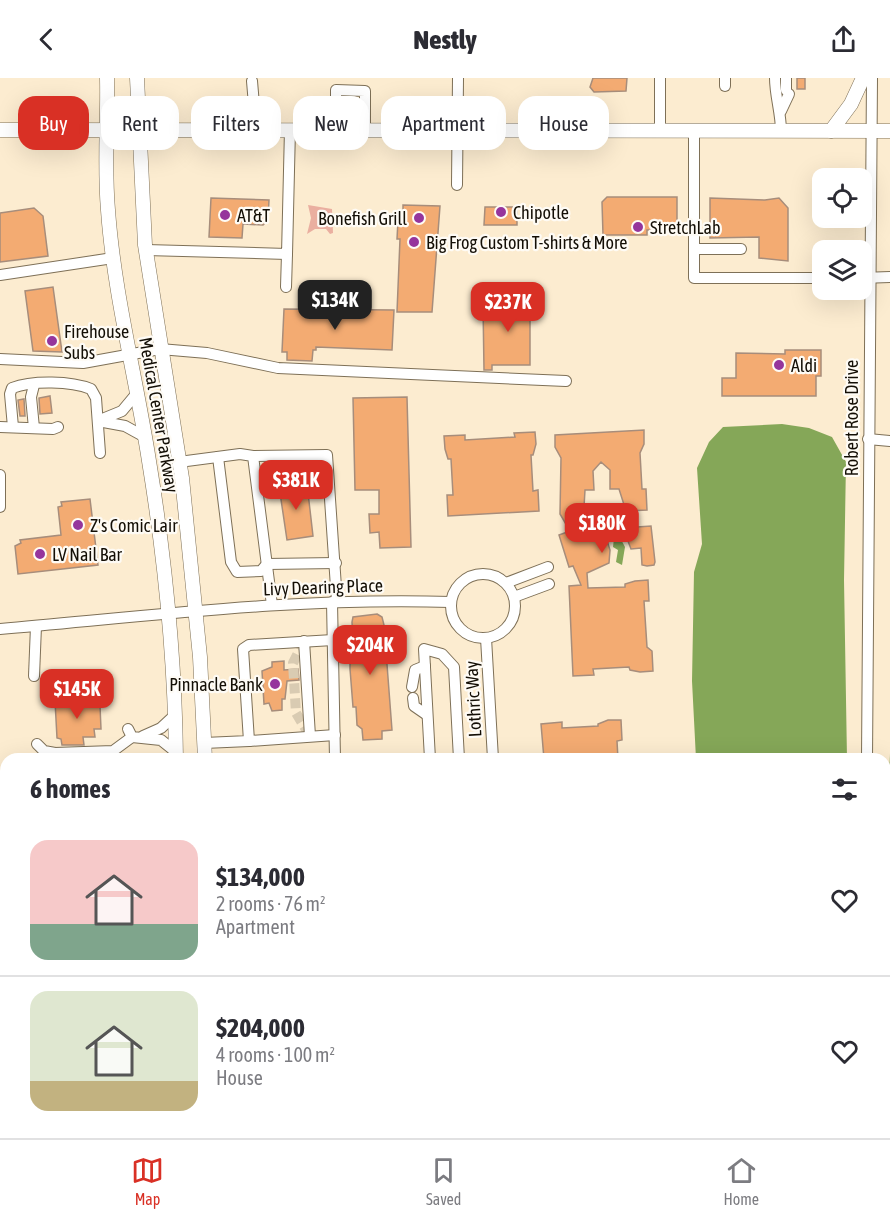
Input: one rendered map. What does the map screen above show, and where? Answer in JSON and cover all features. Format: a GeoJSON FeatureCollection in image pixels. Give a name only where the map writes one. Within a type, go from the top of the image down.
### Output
{"type":"FeatureCollection","features":[{"type":"Feature","properties":{"kind":"main road","name":"Medical Center Parkway"},"geometry":{"type":"LineString","coordinates":[[107,78],[107,96]]}},
{"type":"Feature","properties":{"kind":"main road","name":"Medical Center Parkway"},"geometry":{"type":"LineString","coordinates":[[137,78],[137,96]]}},
{"type":"Feature","properties":{"kind":"main road"},"geometry":{"type":"LineString","coordinates":[[831,131],[851,104],[863,78]]}},
{"type":"Feature","properties":{"kind":"main road"},"geometry":{"type":"LineString","coordinates":[[281,129],[290,129]]}},
{"type":"Feature","properties":{"kind":"main road"},"geometry":{"type":"LineString","coordinates":[[0,130],[101,130]]}},
{"type":"Feature","properties":{"kind":"main road"},"geometry":{"type":"LineString","coordinates":[[506,130],[890,131]]}},
{"type":"Feature","properties":{"kind":"main road","name":"Medical Center Parkway"},"geometry":{"type":"LineString","coordinates":[[108,150],[107,208],[113,258],[145,437],[164,565],[176,753]]}},
{"type":"Feature","properties":{"kind":"main road","name":"Medical Center Parkway"},"geometry":{"type":"LineString","coordinates":[[139,150],[146,250],[179,462],[196,611],[205,753]]}},
{"type":"Feature","properties":{"kind":"street"},"geometry":{"type":"LineString","coordinates":[[458,78],[458,96]]}},
{"type":"Feature","properties":{"kind":"street"},"geometry":{"type":"LineString","coordinates":[[660,78],[660,131]]}},
{"type":"Feature","properties":{"kind":"street"},"geometry":{"type":"LineString","coordinates":[[775,78],[775,89],[781,111]]}},
{"type":"Feature","properties":{"kind":"street","name":"Robert Rose Drive"},"geometry":{"type":"LineString","coordinates":[[867,240],[872,78]]}},
{"type":"Feature","properties":{"kind":"street"},"geometry":{"type":"LineString","coordinates":[[252,81],[253,96]]}},
{"type":"Feature","properties":{"kind":"street"},"geometry":{"type":"LineString","coordinates":[[780,85],[781,131]]}},
{"type":"Feature","properties":{"kind":"street"},"geometry":{"type":"LineString","coordinates":[[336,96],[336,90],[365,91],[365,96]]}},
{"type":"Feature","properties":{"kind":"street"},"geometry":{"type":"LineString","coordinates":[[286,287],[290,129]]}},
{"type":"Feature","properties":{"kind":"street"},"geometry":{"type":"LineString","coordinates":[[694,131],[694,278],[812,278]]}},
{"type":"Feature","properties":{"kind":"street"},"geometry":{"type":"LineString","coordinates":[[457,150],[457,186]]}},
{"type":"Feature","properties":{"kind":"street"},"geometry":{"type":"LineString","coordinates":[[694,249],[741,249]]}},
{"type":"Feature","properties":{"kind":"street"},"geometry":{"type":"LineString","coordinates":[[146,250],[287,254]]}},
{"type":"Feature","properties":{"kind":"street"},"geometry":{"type":"LineString","coordinates":[[0,275],[113,258]]}},
{"type":"Feature","properties":{"kind":"street"},"geometry":{"type":"LineString","coordinates":[[872,278],[890,277]]}},
{"type":"Feature","properties":{"kind":"street","name":"Robert Rose Drive"},"geometry":{"type":"LineString","coordinates":[[865,300],[868,439],[867,753]]}},
{"type":"Feature","properties":{"kind":"street"},"geometry":{"type":"LineString","coordinates":[[0,359],[83,363],[160,349],[207,353],[278,368],[566,381]]}},
{"type":"Feature","properties":{"kind":"street"},"geometry":{"type":"LineString","coordinates":[[34,385],[32,397],[34,428]]}},
{"type":"Feature","properties":{"kind":"street"},"geometry":{"type":"LineString","coordinates":[[13,427],[10,394],[12,388],[34,385],[80,385],[91,389],[96,398],[100,453]]}},
{"type":"Feature","properties":{"kind":"street"},"geometry":{"type":"LineString","coordinates":[[98,421],[122,411],[137,393]]}},
{"type":"Feature","properties":{"kind":"street"},"geometry":{"type":"LineString","coordinates":[[98,421],[125,426],[145,437]]}},
{"type":"Feature","properties":{"kind":"street"},"geometry":{"type":"LineString","coordinates":[[0,427],[53,429],[58,427]]}},
{"type":"Feature","properties":{"kind":"street"},"geometry":{"type":"LineString","coordinates":[[868,439],[890,441]]}},
{"type":"Feature","properties":{"kind":"street"},"geometry":{"type":"LineString","coordinates":[[179,462],[218,457],[327,455],[336,563],[333,640],[334,753]]}},
{"type":"Feature","properties":{"kind":"street"},"geometry":{"type":"LineString","coordinates":[[253,456],[272,605]]}},
{"type":"Feature","properties":{"kind":"street"},"geometry":{"type":"LineString","coordinates":[[218,457],[231,562],[237,572],[261,572],[267,564]]}},
{"type":"Feature","properties":{"kind":"street"},"geometry":{"type":"LineString","coordinates":[[0,475],[0,507]]}},
{"type":"Feature","properties":{"kind":"street"},"geometry":{"type":"LineString","coordinates":[[267,564],[336,563]]}},
{"type":"Feature","properties":{"kind":"street"},"geometry":{"type":"LineString","coordinates":[[506,583],[548,567]]}},
{"type":"Feature","properties":{"kind":"street"},"geometry":{"type":"LineString","coordinates":[[491,574],[506,583],[514,597],[512,619],[506,628],[486,638],[466,634],[453,619],[451,602],[455,589],[470,576],[491,574]]}},
{"type":"Feature","properties":{"kind":"street"},"geometry":{"type":"LineString","coordinates":[[514,597],[549,584]]}},
{"type":"Feature","properties":{"kind":"street","name":"Livy Dearing Place"},"geometry":{"type":"LineString","coordinates":[[168,615],[272,605],[334,602],[451,602]]}},
{"type":"Feature","properties":{"kind":"street"},"geometry":{"type":"LineString","coordinates":[[0,629],[168,615]]}},
{"type":"Feature","properties":{"kind":"street"},"geometry":{"type":"LineString","coordinates":[[34,676],[36,626]]}},
{"type":"Feature","properties":{"kind":"street","name":"Lothric Way"},"geometry":{"type":"LineString","coordinates":[[486,638],[493,753]]}},
{"type":"Feature","properties":{"kind":"street"},"geometry":{"type":"LineString","coordinates":[[249,741],[243,649],[249,645],[333,640]]}},
{"type":"Feature","properties":{"kind":"street"},"geometry":{"type":"LineString","coordinates":[[304,641],[310,736]]}},
{"type":"Feature","properties":{"kind":"street"},"geometry":{"type":"LineString","coordinates":[[430,753],[424,650],[442,654],[454,667],[459,753]]}},
{"type":"Feature","properties":{"kind":"street"},"geometry":{"type":"LineString","coordinates":[[425,666],[415,670],[413,692],[414,706],[427,715]]}},
{"type":"Feature","properties":{"kind":"street"},"geometry":{"type":"LineString","coordinates":[[37,744],[44,751],[55,753],[113,751],[134,734],[161,728],[175,715]]}},
{"type":"Feature","properties":{"kind":"street"},"geometry":{"type":"LineString","coordinates":[[134,734],[161,740],[174,753]]}},
{"type":"Feature","properties":{"kind":"street"},"geometry":{"type":"LineString","coordinates":[[204,743],[335,735]]}},
{"type":"Feature","properties":{"kind":"shaded area"},"geometry":{"type":"Polygon","coordinates":[[[308,205],[332,209],[333,233],[330,234],[326,229],[315,229],[307,234],[311,218],[308,205]]]}},
{"type":"Feature","properties":{"kind":"shaded area"},"geometry":{"type":"Polygon","coordinates":[[[782,424],[809,428],[832,437],[846,462],[844,580],[847,753],[696,753],[692,681],[694,572],[702,544],[697,468],[709,442],[723,427],[782,424]]]}},
{"type":"Feature","properties":{"kind":"shaded area"},"geometry":{"type":"Polygon","coordinates":[[[617,525],[621,529],[617,532],[625,547],[622,565],[616,562],[618,550],[613,547],[614,538],[610,534],[617,525]]]}},
{"type":"Feature","properties":{"kind":"building"},"geometry":{"type":"Polygon","coordinates":[[[593,78],[627,78],[626,91],[594,92],[590,87],[593,78]]]}},
{"type":"Feature","properties":{"kind":"building"},"geometry":{"type":"Polygon","coordinates":[[[797,78],[805,78],[805,89],[797,89],[797,78]]]}},
{"type":"Feature","properties":{"kind":"building"},"geometry":{"type":"Polygon","coordinates":[[[607,197],[677,197],[677,230],[647,230],[647,235],[603,235],[602,202],[607,197]]]}},
{"type":"Feature","properties":{"kind":"building"},"geometry":{"type":"Polygon","coordinates":[[[211,198],[269,200],[268,220],[263,225],[243,224],[242,238],[209,237],[211,198]]]}},
{"type":"Feature","properties":{"kind":"building"},"geometry":{"type":"Polygon","coordinates":[[[710,198],[765,200],[779,198],[788,208],[788,261],[759,258],[759,237],[710,238],[710,198]]]}},
{"type":"Feature","properties":{"kind":"building"},"geometry":{"type":"Polygon","coordinates":[[[403,205],[440,206],[432,312],[397,312],[400,239],[397,239],[398,220],[403,220],[403,205]]]}},
{"type":"Feature","properties":{"kind":"building","name":"Chipotle"},"geometry":{"type":"Polygon","coordinates":[[[485,207],[517,207],[517,225],[484,225],[485,207]]]}},
{"type":"Feature","properties":{"kind":"building"},"geometry":{"type":"Polygon","coordinates":[[[34,208],[43,216],[48,256],[0,262],[0,213],[34,208]]]}},
{"type":"Feature","properties":{"kind":"building"},"geometry":{"type":"Polygon","coordinates":[[[53,287],[62,352],[33,351],[25,291],[53,287]]]}},
{"type":"Feature","properties":{"kind":"building"},"geometry":{"type":"Polygon","coordinates":[[[491,300],[532,300],[536,306],[536,319],[530,319],[530,365],[492,365],[492,370],[484,370],[483,305],[491,305],[491,300]]]}},
{"type":"Feature","properties":{"kind":"building"},"geometry":{"type":"Polygon","coordinates":[[[284,309],[394,310],[392,350],[316,347],[316,350],[313,350],[312,361],[287,360],[287,352],[282,352],[284,309]]]}},
{"type":"Feature","properties":{"kind":"building","name":"Aldi"},"geometry":{"type":"Polygon","coordinates":[[[785,350],[821,350],[821,376],[816,376],[816,396],[722,396],[722,378],[736,378],[736,353],[785,354],[785,350]]]}},
{"type":"Feature","properties":{"kind":"building"},"geometry":{"type":"Polygon","coordinates":[[[50,396],[52,413],[40,414],[39,398],[50,396]]]}},
{"type":"Feature","properties":{"kind":"building"},"geometry":{"type":"Polygon","coordinates":[[[407,397],[411,547],[380,548],[379,532],[370,533],[369,514],[379,514],[379,490],[355,490],[353,398],[407,397]]]}},
{"type":"Feature","properties":{"kind":"building"},"geometry":{"type":"Polygon","coordinates":[[[24,399],[25,416],[20,416],[18,400],[24,399]]]}},
{"type":"Feature","properties":{"kind":"building"},"geometry":{"type":"Polygon","coordinates":[[[644,430],[644,444],[640,453],[642,489],[646,489],[647,510],[626,511],[619,489],[610,489],[610,470],[601,462],[593,471],[594,490],[585,490],[584,507],[580,507],[587,526],[601,521],[610,550],[609,563],[587,573],[588,588],[625,587],[625,584],[648,580],[649,601],[644,601],[647,647],[652,651],[653,671],[640,672],[630,670],[629,667],[593,669],[594,675],[573,676],[569,586],[581,585],[573,566],[569,567],[559,535],[570,531],[560,514],[561,458],[555,447],[555,435],[644,430]]]}},
{"type":"Feature","properties":{"kind":"building"},"geometry":{"type":"Polygon","coordinates":[[[535,432],[536,444],[533,455],[531,455],[533,491],[538,490],[539,511],[448,516],[447,495],[453,495],[451,459],[448,459],[444,436],[465,435],[465,440],[515,437],[514,433],[535,432]]]}},
{"type":"Feature","properties":{"kind":"building"},"geometry":{"type":"Polygon","coordinates":[[[307,484],[313,536],[287,540],[279,486],[307,484]]]}},
{"type":"Feature","properties":{"kind":"building"},"geometry":{"type":"Polygon","coordinates":[[[90,499],[98,565],[18,574],[15,546],[21,543],[20,540],[61,535],[58,507],[62,506],[61,502],[90,499]]]}},
{"type":"Feature","properties":{"kind":"building"},"geometry":{"type":"Polygon","coordinates":[[[651,526],[655,562],[654,565],[647,566],[642,565],[641,548],[631,549],[623,528],[651,526]]]}},
{"type":"Feature","properties":{"kind":"building"},"geometry":{"type":"Polygon","coordinates":[[[377,614],[382,617],[384,625],[392,730],[382,731],[382,739],[363,740],[362,729],[357,725],[356,707],[353,707],[350,669],[352,622],[353,617],[377,614]]]}},
{"type":"Feature","properties":{"kind":"building","name":"Pinnacle Bank"},"geometry":{"type":"Polygon","coordinates":[[[284,661],[284,670],[298,669],[299,680],[287,681],[285,699],[282,699],[282,710],[272,711],[269,703],[264,704],[262,671],[272,667],[272,662],[284,661]]]}},
{"type":"Feature","properties":{"kind":"building"},"geometry":{"type":"Polygon","coordinates":[[[93,698],[94,706],[100,706],[101,729],[94,729],[95,737],[83,737],[84,745],[62,745],[61,739],[57,738],[55,701],[93,698]]]}},
{"type":"Feature","properties":{"kind":"building"},"geometry":{"type":"Polygon","coordinates":[[[608,720],[621,720],[622,740],[617,741],[618,753],[543,753],[541,724],[562,722],[562,728],[598,726],[608,720]]]}},
{"type":"Feature","properties":{"kind":"tunnel"},"geometry":{"type":"LineString","coordinates":[[304,641],[293,663],[296,713],[310,736]]}},
{"type":"Feature","properties":{"kind":"place","name":"Chipotle"},"geometry":{"type":"Point","coordinates":[501,212]}},
{"type":"Feature","properties":{"kind":"place","name":"AT&T"},"geometry":{"type":"Point","coordinates":[225,215]}},
{"type":"Feature","properties":{"kind":"place","name":"Bonefish Grill"},"geometry":{"type":"Point","coordinates":[419,218]}},
{"type":"Feature","properties":{"kind":"place","name":"StretchLab"},"geometry":{"type":"Point","coordinates":[638,227]}},
{"type":"Feature","properties":{"kind":"place","name":"Big Frog Custom T-shirts & More"},"geometry":{"type":"Point","coordinates":[414,242]}},
{"type":"Feature","properties":{"kind":"place","name":"Firehouse Subs"},"geometry":{"type":"Point","coordinates":[52,341]}},
{"type":"Feature","properties":{"kind":"place","name":"Aldi"},"geometry":{"type":"Point","coordinates":[779,365]}},
{"type":"Feature","properties":{"kind":"place","name":"Z's Comic Lair"},"geometry":{"type":"Point","coordinates":[78,525]}},
{"type":"Feature","properties":{"kind":"place","name":"LV Nail Bar"},"geometry":{"type":"Point","coordinates":[40,554]}},
{"type":"Feature","properties":{"kind":"place","name":"Pinnacle Bank"},"geometry":{"type":"Point","coordinates":[275,684]}}]}
